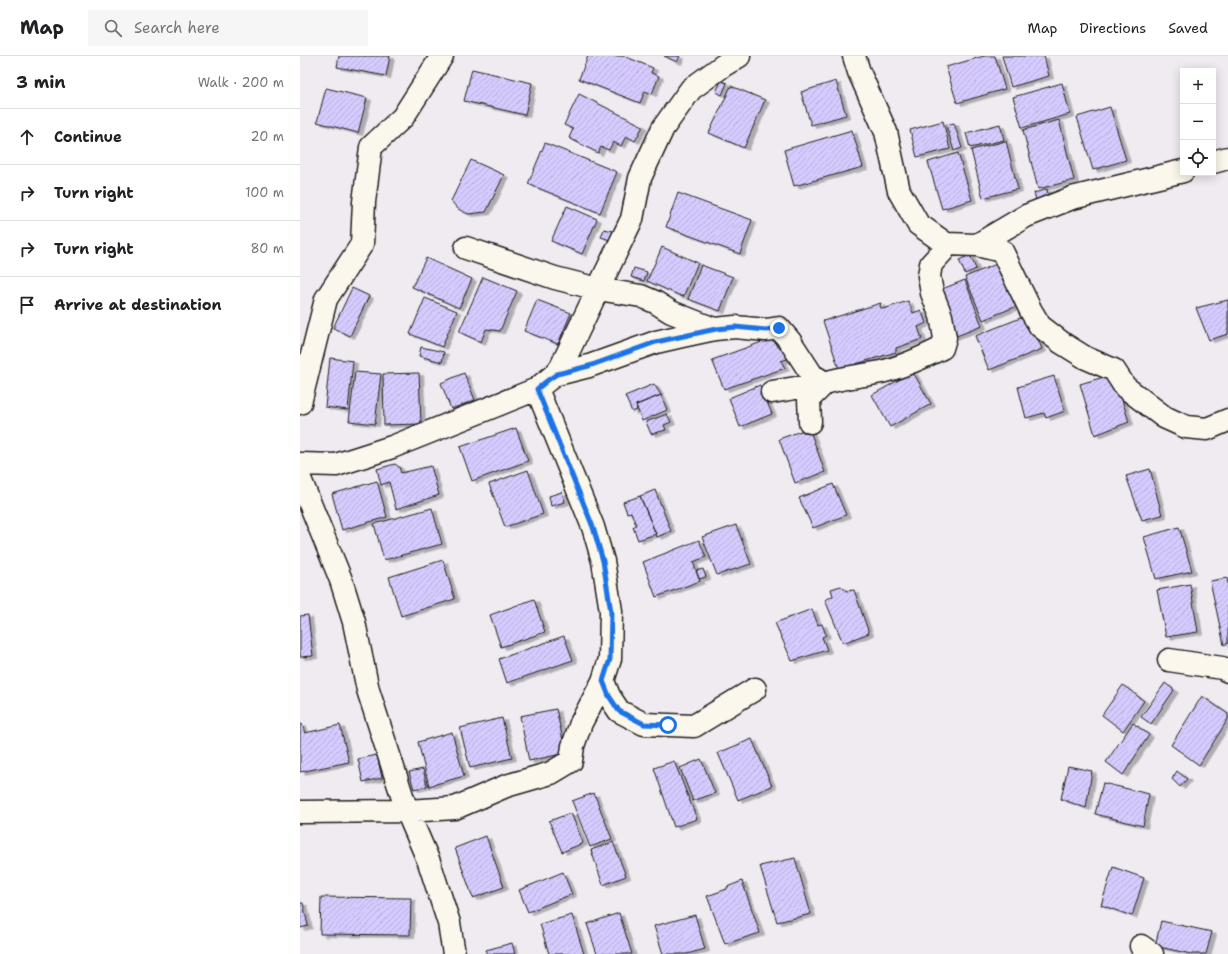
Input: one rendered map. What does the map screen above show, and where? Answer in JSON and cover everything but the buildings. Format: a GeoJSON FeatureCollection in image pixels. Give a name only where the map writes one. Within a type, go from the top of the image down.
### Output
{"type":"FeatureCollection","features":[{"type":"Feature","properties":{"kind":"street"},"geometry":{"type":"LineString","coordinates":[[300,403],[326,299],[362,244],[364,202],[371,147],[404,117],[442,56]]}},
{"type":"Feature","properties":{"kind":"street"},"geometry":{"type":"LineString","coordinates":[[557,374],[632,219],[640,178],[663,128],[691,89],[739,56]]}},
{"type":"Feature","properties":{"kind":"street"},"geometry":{"type":"LineString","coordinates":[[854,56],[859,72],[886,132],[899,191],[918,224],[946,244],[977,245],[1002,251],[1031,311],[1040,326],[1062,343],[1086,358],[1114,370],[1124,387],[1164,417],[1186,427],[1207,429],[1228,420]]}},
{"type":"Feature","properties":{"kind":"street"},"geometry":{"type":"LineString","coordinates":[[1216,161],[1228,158]]}},
{"type":"Feature","properties":{"kind":"street"},"geometry":{"type":"LineString","coordinates":[[977,245],[1026,216],[1072,198],[1180,171]]}},
{"type":"Feature","properties":{"kind":"street"},"geometry":{"type":"LineString","coordinates":[[772,392],[825,383],[840,378],[881,372],[914,361],[942,348],[945,338],[941,316],[932,293],[929,276],[931,264],[943,251],[946,244]]}},
{"type":"Feature","properties":{"kind":"street"},"geometry":{"type":"LineString","coordinates":[[466,248],[555,278],[598,289],[641,296],[655,302],[671,312],[716,329]]}},
{"type":"Feature","properties":{"kind":"street"},"geometry":{"type":"LineString","coordinates":[[300,464],[336,464],[392,447],[537,389],[557,374],[589,366],[656,342],[716,329],[735,327],[766,330],[779,328],[790,341],[812,375],[825,383]]}},
{"type":"Feature","properties":{"kind":"street"},"geometry":{"type":"LineString","coordinates":[[810,422],[809,399],[825,383]]}},
{"type":"Feature","properties":{"kind":"street"},"geometry":{"type":"LineString","coordinates":[[300,812],[407,811],[455,808],[506,786],[551,774],[571,761],[572,746],[581,723],[603,681],[610,659],[611,612],[603,561],[593,527],[537,389]]}},
{"type":"Feature","properties":{"kind":"street"},"geometry":{"type":"LineString","coordinates":[[300,479],[341,580],[354,622],[368,690],[407,811],[428,862],[449,922],[454,954]]}},
{"type":"Feature","properties":{"kind":"street"},"geometry":{"type":"LineString","coordinates":[[1169,660],[1222,668],[1228,671]]}},
{"type":"Feature","properties":{"kind":"street"},"geometry":{"type":"LineString","coordinates":[[603,681],[609,696],[619,711],[644,724],[694,726],[756,689]]}},
{"type":"Feature","properties":{"kind":"route"},"geometry":{"type":"LineString","coordinates":[[668,725],[644,724],[619,711],[609,696],[603,681],[610,659],[611,612],[603,561],[593,527],[537,389],[557,374],[589,366],[656,342],[716,329],[735,327],[766,330],[779,328]]}}]}
